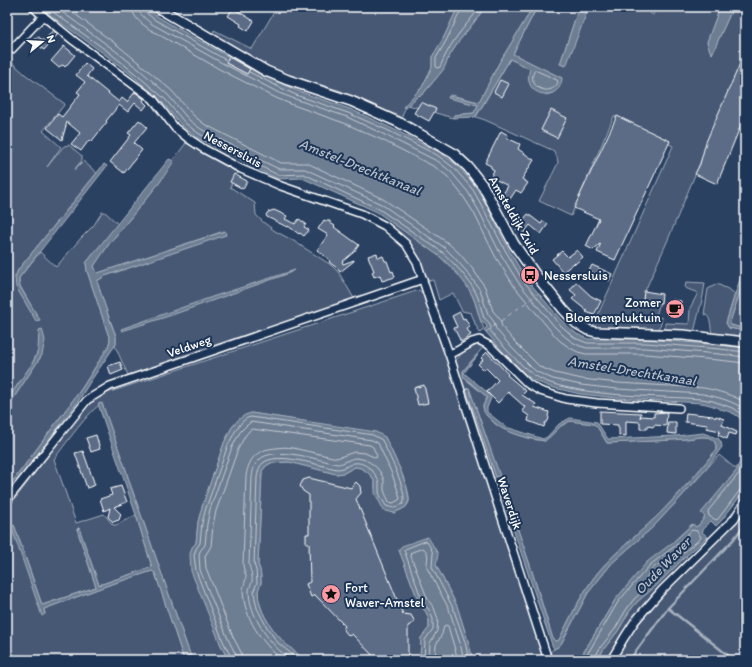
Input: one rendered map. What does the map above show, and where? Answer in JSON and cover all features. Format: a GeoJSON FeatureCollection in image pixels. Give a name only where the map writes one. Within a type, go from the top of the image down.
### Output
{"type":"FeatureCollection","features":[{"type":"Feature","properties":{"kind":"street","name":"Nessersluis"},"geometry":{"type":"LineString","coordinates":[[33,7],[74,41],[154,99],[175,128],[204,149],[241,170],[281,186],[362,214],[385,226],[406,244],[417,262],[449,354]]}},
{"type":"Feature","properties":{"kind":"street","name":"Amsteldijk Zuid"},"geometry":{"type":"LineString","coordinates":[[157,7],[266,70],[288,80],[351,101],[400,123],[453,153],[468,167],[483,186],[514,244],[535,274],[570,318],[582,327],[596,332],[683,336],[745,342]]}},
{"type":"Feature","properties":{"kind":"street"},"geometry":{"type":"LineString","coordinates":[[7,50],[12,49],[43,16]]}},
{"type":"Feature","properties":{"kind":"street","name":"Veldweg"},"geometry":{"type":"LineString","coordinates":[[7,500],[87,400],[110,386],[423,280]]}},
{"type":"Feature","properties":{"kind":"street"},"geometry":{"type":"LineString","coordinates":[[449,354],[479,340],[490,346],[528,384],[540,391],[566,399],[597,403],[679,408]]}},
{"type":"Feature","properties":{"kind":"street","name":"Waverdijk"},"geometry":{"type":"LineString","coordinates":[[449,354],[548,660]]}},
{"type":"Feature","properties":{"kind":"street"},"geometry":{"type":"LineString","coordinates":[[611,660],[635,621],[662,590],[734,519],[745,502]]}},
{"type":"Feature","properties":{"kind":"shaded area"},"geometry":{"type":"Polygon","coordinates":[[[277,7],[458,7],[443,39],[432,57],[432,67],[421,90],[403,107],[405,108],[401,120],[341,91],[278,72],[212,35],[214,30],[252,49],[277,7]]]}},
{"type":"Feature","properties":{"kind":"shaded area"},"geometry":{"type":"Polygon","coordinates":[[[485,7],[532,7],[499,63],[479,102],[451,95],[449,96],[449,98],[478,105],[474,113],[454,115],[453,118],[408,105],[418,96],[423,94],[443,70],[459,41],[485,7]]]}},
{"type":"Feature","properties":{"kind":"shaded area"},"geometry":{"type":"Polygon","coordinates":[[[537,7],[579,7],[560,64],[565,66],[589,7],[652,7],[650,13],[653,15],[657,7],[720,7],[707,42],[712,54],[733,7],[745,7],[745,55],[667,242],[644,293],[660,302],[656,316],[662,318],[661,324],[657,330],[592,328],[673,146],[614,116],[571,216],[539,201],[558,163],[554,151],[476,117],[510,59],[531,69],[529,74],[546,95],[553,93],[562,78],[513,54],[537,7]]]}},
{"type":"Feature","properties":{"kind":"shaded area"},"geometry":{"type":"Polygon","coordinates":[[[7,58],[26,75],[65,104],[43,131],[61,147],[47,167],[64,146],[69,145],[82,156],[82,160],[74,170],[83,161],[97,173],[18,270],[15,277],[19,284],[19,278],[40,252],[56,267],[94,225],[102,212],[105,212],[118,224],[86,263],[87,271],[110,340],[108,347],[82,388],[7,489],[7,408],[42,355],[38,351],[32,364],[7,400],[7,97],[13,93],[12,91],[7,95],[7,58]]]}},
{"type":"Feature","properties":{"kind":"shaded area"},"geometry":{"type":"Polygon","coordinates":[[[186,143],[238,172],[230,187],[255,203],[256,215],[263,222],[331,265],[339,273],[355,300],[128,375],[115,346],[116,336],[96,282],[105,276],[226,234],[224,231],[98,273],[96,271],[94,266],[109,244],[160,182],[173,160],[186,143]]]}},
{"type":"Feature","properties":{"kind":"shaded area"},"geometry":{"type":"Polygon","coordinates":[[[390,221],[439,256],[462,279],[472,295],[484,328],[480,333],[471,313],[462,311],[453,293],[439,300],[433,280],[427,281],[418,257],[385,224],[390,221]]]}},
{"type":"Feature","properties":{"kind":"shaded area"},"geometry":{"type":"Polygon","coordinates":[[[745,277],[745,329],[731,325],[730,322],[745,277]]]}},
{"type":"Feature","properties":{"kind":"shaded area"},"geometry":{"type":"Polygon","coordinates":[[[686,282],[705,283],[694,332],[665,330],[665,323],[689,324],[690,308],[698,293],[685,288],[686,282]]]}},
{"type":"Feature","properties":{"kind":"shaded area"},"geometry":{"type":"Polygon","coordinates":[[[717,284],[735,294],[726,323],[729,328],[745,331],[745,339],[712,334],[710,320],[707,315],[704,314],[708,289],[717,284]]]}},
{"type":"Feature","properties":{"kind":"shaded area"},"geometry":{"type":"Polygon","coordinates":[[[419,290],[423,294],[447,356],[546,660],[473,660],[457,606],[436,565],[402,546],[399,550],[420,605],[426,612],[429,620],[429,628],[421,638],[420,660],[305,660],[277,634],[269,623],[260,605],[258,591],[261,583],[258,565],[262,471],[271,463],[289,462],[336,474],[344,473],[355,467],[361,468],[372,477],[375,483],[375,488],[394,513],[407,506],[409,496],[404,479],[385,437],[309,422],[251,413],[232,427],[224,443],[202,507],[198,522],[196,543],[220,643],[228,660],[192,660],[102,404],[91,412],[54,459],[76,523],[104,514],[113,525],[116,525],[136,515],[152,567],[99,585],[79,528],[77,529],[96,587],[42,605],[14,525],[45,614],[44,609],[152,571],[155,573],[184,660],[7,660],[7,509],[82,412],[92,402],[110,392],[419,290]]]}},
{"type":"Feature","properties":{"kind":"shaded area"},"geometry":{"type":"Polygon","coordinates":[[[477,345],[485,345],[463,371],[464,378],[487,397],[483,406],[486,415],[495,424],[505,430],[531,439],[545,441],[561,426],[570,421],[594,424],[607,443],[675,440],[704,437],[713,440],[716,445],[716,450],[677,496],[599,571],[582,596],[559,640],[557,641],[553,639],[530,565],[469,388],[466,389],[496,477],[493,478],[455,363],[462,353],[477,345]]]}},
{"type":"Feature","properties":{"kind":"shaded area"},"geometry":{"type":"Polygon","coordinates":[[[745,453],[745,459],[702,513],[706,516],[699,525],[696,527],[692,524],[629,584],[615,600],[579,660],[553,660],[550,652],[561,644],[588,593],[612,563],[653,527],[719,455],[736,469],[745,453]]]}},
{"type":"Feature","properties":{"kind":"shaded area"},"geometry":{"type":"Polygon","coordinates":[[[745,509],[745,660],[614,660],[639,623],[656,603],[745,509]]]}},
{"type":"Feature","properties":{"kind":"shaded area"},"geometry":{"type":"Polygon","coordinates":[[[686,556],[688,559],[652,598],[608,660],[598,660],[603,650],[618,631],[629,612],[637,602],[657,585],[686,556]]]}},
{"type":"Feature","properties":{"kind":"water","name":"Amstel-Drechtkanaal"},"geometry":{"type":"Polygon","coordinates":[[[39,7],[145,7],[177,28],[260,74],[298,91],[350,109],[439,152],[457,165],[476,187],[525,277],[561,320],[577,334],[588,339],[646,339],[745,348],[745,424],[734,414],[706,404],[580,394],[550,387],[533,380],[504,353],[484,330],[487,327],[484,322],[481,322],[475,301],[466,284],[439,256],[377,212],[302,178],[278,179],[196,137],[182,126],[162,102],[135,78],[39,7]]]}},
{"type":"Feature","properties":{"kind":"water"},"geometry":{"type":"Polygon","coordinates":[[[458,7],[485,7],[459,41],[443,70],[423,94],[418,96],[405,108],[403,107],[421,89],[432,67],[432,57],[443,39],[458,7]]]}},
{"type":"Feature","properties":{"kind":"water"},"geometry":{"type":"Polygon","coordinates":[[[532,7],[537,7],[513,54],[562,78],[560,86],[555,92],[549,94],[542,94],[535,91],[528,78],[530,69],[510,59],[475,117],[453,118],[454,115],[474,113],[478,105],[448,98],[449,96],[479,102],[499,63],[532,7]]]}},
{"type":"Feature","properties":{"kind":"water"},"geometry":{"type":"Polygon","coordinates":[[[579,7],[589,7],[566,66],[560,64],[579,7]]]}},
{"type":"Feature","properties":{"kind":"water"},"geometry":{"type":"Polygon","coordinates":[[[720,7],[733,7],[712,54],[707,42],[720,7]]]}},
{"type":"Feature","properties":{"kind":"water"},"geometry":{"type":"Polygon","coordinates":[[[169,159],[174,161],[160,182],[109,244],[94,266],[96,271],[98,273],[225,231],[226,235],[105,276],[97,281],[116,336],[116,344],[77,403],[7,494],[7,489],[82,388],[108,347],[110,340],[87,271],[86,263],[169,159]]]}},
{"type":"Feature","properties":{"kind":"water"},"geometry":{"type":"Polygon","coordinates":[[[104,164],[107,166],[19,278],[19,285],[40,320],[36,321],[16,287],[15,277],[18,270],[104,164]]]}},
{"type":"Feature","properties":{"kind":"water"},"geometry":{"type":"Polygon","coordinates":[[[745,265],[745,277],[730,322],[731,325],[745,329],[745,331],[729,328],[726,323],[745,265]]]}},
{"type":"Feature","properties":{"kind":"water"},"geometry":{"type":"Polygon","coordinates":[[[295,270],[172,315],[122,331],[121,329],[212,297],[295,270]]]}},
{"type":"Feature","properties":{"kind":"water"},"geometry":{"type":"Polygon","coordinates":[[[42,329],[45,340],[42,355],[7,408],[7,400],[32,364],[38,351],[39,330],[42,329]]]}},
{"type":"Feature","properties":{"kind":"water"},"geometry":{"type":"Polygon","coordinates":[[[477,355],[464,373],[487,392],[491,398],[487,412],[506,427],[543,439],[547,437],[559,424],[570,418],[597,422],[608,439],[676,436],[703,433],[719,439],[721,442],[722,447],[683,495],[653,527],[612,563],[588,593],[561,644],[554,649],[498,484],[502,483],[553,639],[557,641],[559,640],[582,596],[599,571],[677,496],[716,450],[716,445],[713,440],[704,437],[675,440],[607,443],[594,424],[570,421],[561,426],[545,441],[515,434],[500,427],[484,412],[483,406],[487,397],[463,376],[463,371],[477,355]]]}},
{"type":"Feature","properties":{"kind":"water"},"geometry":{"type":"Polygon","coordinates":[[[469,388],[500,476],[496,477],[466,389],[469,388]]]}},
{"type":"Feature","properties":{"kind":"water"},"geometry":{"type":"Polygon","coordinates":[[[102,403],[192,660],[184,660],[155,573],[152,571],[44,609],[45,614],[42,616],[11,526],[14,525],[42,605],[96,587],[77,529],[79,528],[99,585],[152,567],[98,404],[102,403]]]}},
{"type":"Feature","properties":{"kind":"water"},"geometry":{"type":"Polygon","coordinates":[[[251,413],[376,432],[385,437],[401,471],[407,488],[409,500],[406,507],[394,513],[383,509],[375,493],[375,483],[372,477],[361,468],[355,467],[344,473],[336,474],[289,462],[271,463],[262,471],[258,565],[261,583],[258,591],[260,605],[265,617],[281,639],[305,660],[228,660],[191,571],[190,554],[192,547],[196,543],[198,522],[224,443],[232,427],[239,419],[251,413]]]}},
{"type":"Feature","properties":{"kind":"water","name":"Oude Waver"},"geometry":{"type":"Polygon","coordinates":[[[745,459],[745,490],[716,526],[711,521],[707,524],[702,532],[708,537],[637,602],[629,612],[618,631],[603,650],[598,660],[579,660],[615,600],[647,562],[672,543],[693,524],[696,527],[699,525],[705,516],[701,513],[745,459]]]}},
{"type":"Feature","properties":{"kind":"water"},"geometry":{"type":"Polygon","coordinates":[[[428,537],[438,554],[436,565],[457,606],[473,660],[420,660],[421,638],[429,628],[429,620],[426,612],[420,605],[399,550],[402,546],[428,537]]]}},
{"type":"Feature","properties":{"kind":"building"},"geometry":{"type":"Polygon","coordinates":[[[233,8],[254,21],[248,31],[240,26],[241,24],[228,16],[233,8]]]}},
{"type":"Feature","properties":{"kind":"building"},"geometry":{"type":"Polygon","coordinates":[[[53,30],[58,34],[44,50],[33,41],[37,36],[44,41],[53,30]]]}},
{"type":"Feature","properties":{"kind":"building"},"geometry":{"type":"Polygon","coordinates":[[[64,46],[75,55],[65,67],[63,65],[58,67],[51,61],[64,46]]]}},
{"type":"Feature","properties":{"kind":"building"},"geometry":{"type":"Polygon","coordinates":[[[745,52],[745,115],[717,184],[695,174],[700,164],[706,142],[745,52]]]}},
{"type":"Feature","properties":{"kind":"building"},"geometry":{"type":"Polygon","coordinates":[[[229,57],[250,69],[247,74],[226,63],[229,57]]]}},
{"type":"Feature","properties":{"kind":"building"},"geometry":{"type":"Polygon","coordinates":[[[85,63],[92,69],[87,76],[119,102],[122,98],[127,102],[135,92],[144,99],[143,101],[147,105],[143,110],[135,103],[128,112],[119,105],[91,142],[89,140],[81,151],[71,144],[80,133],[67,122],[62,140],[47,128],[58,114],[62,117],[80,94],[77,92],[85,82],[76,75],[85,63]]]}},
{"type":"Feature","properties":{"kind":"building"},"geometry":{"type":"Polygon","coordinates":[[[500,80],[509,84],[502,97],[494,92],[500,80]]]}},
{"type":"Feature","properties":{"kind":"building"},"geometry":{"type":"Polygon","coordinates":[[[421,102],[436,109],[429,121],[414,113],[421,102]]]}},
{"type":"Feature","properties":{"kind":"building"},"geometry":{"type":"Polygon","coordinates":[[[551,110],[567,118],[557,138],[541,130],[551,110]]]}},
{"type":"Feature","properties":{"kind":"building"},"geometry":{"type":"Polygon","coordinates":[[[617,116],[670,141],[615,260],[597,252],[601,243],[593,250],[586,246],[599,219],[574,208],[617,116]]]}},
{"type":"Feature","properties":{"kind":"building"},"geometry":{"type":"Polygon","coordinates":[[[139,120],[147,127],[134,143],[142,150],[124,173],[110,162],[131,135],[128,133],[139,120]]]}},
{"type":"Feature","properties":{"kind":"building"},"geometry":{"type":"Polygon","coordinates":[[[501,131],[508,135],[507,138],[520,144],[518,149],[534,160],[522,179],[528,183],[521,193],[516,190],[510,199],[503,194],[508,186],[491,177],[494,170],[491,166],[485,163],[501,131]]]}},
{"type":"Feature","properties":{"kind":"building"},"geometry":{"type":"Polygon","coordinates":[[[234,174],[247,181],[243,189],[230,182],[234,174]]]}},
{"type":"Feature","properties":{"kind":"building"},"geometry":{"type":"Polygon","coordinates":[[[274,210],[287,216],[285,219],[295,224],[299,219],[306,224],[304,227],[309,230],[304,236],[288,226],[287,227],[267,217],[266,215],[268,212],[274,210]]]}},
{"type":"Feature","properties":{"kind":"building"},"geometry":{"type":"Polygon","coordinates":[[[528,214],[541,224],[543,221],[548,224],[541,234],[530,225],[523,234],[516,229],[528,214]]]}},
{"type":"Feature","properties":{"kind":"building"},"geometry":{"type":"Polygon","coordinates":[[[324,220],[330,221],[330,223],[335,226],[334,227],[359,245],[354,252],[342,262],[343,264],[354,261],[340,272],[329,262],[330,260],[317,250],[328,235],[318,229],[324,220]]]}},
{"type":"Feature","properties":{"kind":"building"},"geometry":{"type":"Polygon","coordinates":[[[577,250],[583,257],[563,272],[552,259],[562,251],[568,257],[577,250]]]}},
{"type":"Feature","properties":{"kind":"building"},"geometry":{"type":"Polygon","coordinates":[[[377,253],[378,258],[383,256],[385,261],[387,261],[391,272],[393,271],[395,277],[382,281],[380,275],[374,277],[372,272],[374,271],[368,256],[377,253]]]}},
{"type":"Feature","properties":{"kind":"building"},"geometry":{"type":"Polygon","coordinates":[[[592,265],[612,274],[609,281],[589,271],[592,265]]]}},
{"type":"Feature","properties":{"kind":"building"},"geometry":{"type":"Polygon","coordinates":[[[576,282],[591,296],[601,301],[594,315],[586,312],[587,311],[572,299],[576,295],[570,290],[576,282]]]}},
{"type":"Feature","properties":{"kind":"building"},"geometry":{"type":"Polygon","coordinates":[[[644,291],[662,294],[661,303],[643,300],[644,291]]]}},
{"type":"Feature","properties":{"kind":"building"},"geometry":{"type":"Polygon","coordinates":[[[672,300],[681,301],[680,311],[671,310],[672,300]]]}},
{"type":"Feature","properties":{"kind":"building"},"geometry":{"type":"Polygon","coordinates":[[[460,312],[463,319],[465,318],[470,327],[467,329],[471,335],[461,342],[454,328],[457,327],[452,316],[460,312]]]}},
{"type":"Feature","properties":{"kind":"building"},"geometry":{"type":"Polygon","coordinates":[[[487,352],[508,374],[507,375],[526,391],[522,395],[536,404],[534,407],[549,412],[548,421],[545,423],[544,427],[528,421],[529,416],[522,411],[525,407],[508,392],[498,403],[487,392],[498,380],[486,368],[484,370],[478,364],[483,360],[481,358],[487,352]]]}},
{"type":"Feature","properties":{"kind":"building"},"geometry":{"type":"Polygon","coordinates":[[[120,362],[123,370],[111,375],[108,366],[120,362]]]}},
{"type":"Feature","properties":{"kind":"building"},"geometry":{"type":"Polygon","coordinates":[[[424,385],[428,403],[418,405],[414,388],[424,385]]]}},
{"type":"Feature","properties":{"kind":"building"},"geometry":{"type":"Polygon","coordinates":[[[600,411],[641,413],[640,418],[641,416],[654,417],[654,413],[667,412],[666,426],[654,425],[654,427],[647,426],[647,429],[640,429],[640,422],[626,421],[626,436],[619,435],[618,425],[600,424],[600,411]]]}},
{"type":"Feature","properties":{"kind":"building"},"geometry":{"type":"Polygon","coordinates":[[[686,413],[713,416],[715,418],[716,416],[724,419],[722,425],[737,432],[736,435],[729,433],[727,439],[718,435],[720,431],[706,428],[707,425],[685,422],[686,413]]]}},
{"type":"Feature","properties":{"kind":"building"},"geometry":{"type":"Polygon","coordinates":[[[668,422],[676,422],[676,434],[667,433],[668,422]]]}},
{"type":"Feature","properties":{"kind":"building"},"geometry":{"type":"Polygon","coordinates":[[[96,435],[100,449],[91,452],[86,438],[96,435]]]}},
{"type":"Feature","properties":{"kind":"building"},"geometry":{"type":"Polygon","coordinates":[[[83,451],[95,485],[87,488],[75,453],[83,451]]]}},
{"type":"Feature","properties":{"kind":"building"},"geometry":{"type":"Polygon","coordinates":[[[309,478],[351,488],[356,482],[360,486],[361,493],[356,499],[403,614],[411,615],[415,622],[408,626],[408,660],[377,660],[352,634],[349,636],[343,629],[345,626],[315,595],[311,597],[306,584],[310,582],[309,543],[306,543],[306,534],[309,534],[309,495],[303,491],[300,486],[303,480],[309,478]]]}},
{"type":"Feature","properties":{"kind":"building"},"geometry":{"type":"Polygon","coordinates":[[[121,486],[127,502],[114,507],[121,514],[119,520],[113,522],[108,517],[110,508],[104,511],[100,499],[112,495],[110,489],[121,486]]]}},
{"type":"Feature","properties":{"kind":"waterway"},"geometry":{"type":"LineString","coordinates":[[668,608],[733,540],[745,524]]}},
{"type":"Feature","properties":{"kind":"waterway"},"geometry":{"type":"LineString","coordinates":[[630,660],[668,608],[734,660]]}},
{"type":"Feature","properties":{"kind":"ferry route"},"geometry":{"type":"LineString","coordinates":[[486,332],[539,293]]}},
{"type":"Feature","properties":{"kind":"place","name":"Nessersluis"},"geometry":{"type":"Point","coordinates":[530,275]}},
{"type":"Feature","properties":{"kind":"place","name":"Zomer Bloemenpluktuin"},"geometry":{"type":"Point","coordinates":[675,309]}},
{"type":"Feature","properties":{"kind":"place","name":"Fort Waver-Amstel"},"geometry":{"type":"Point","coordinates":[331,594]}}]}
